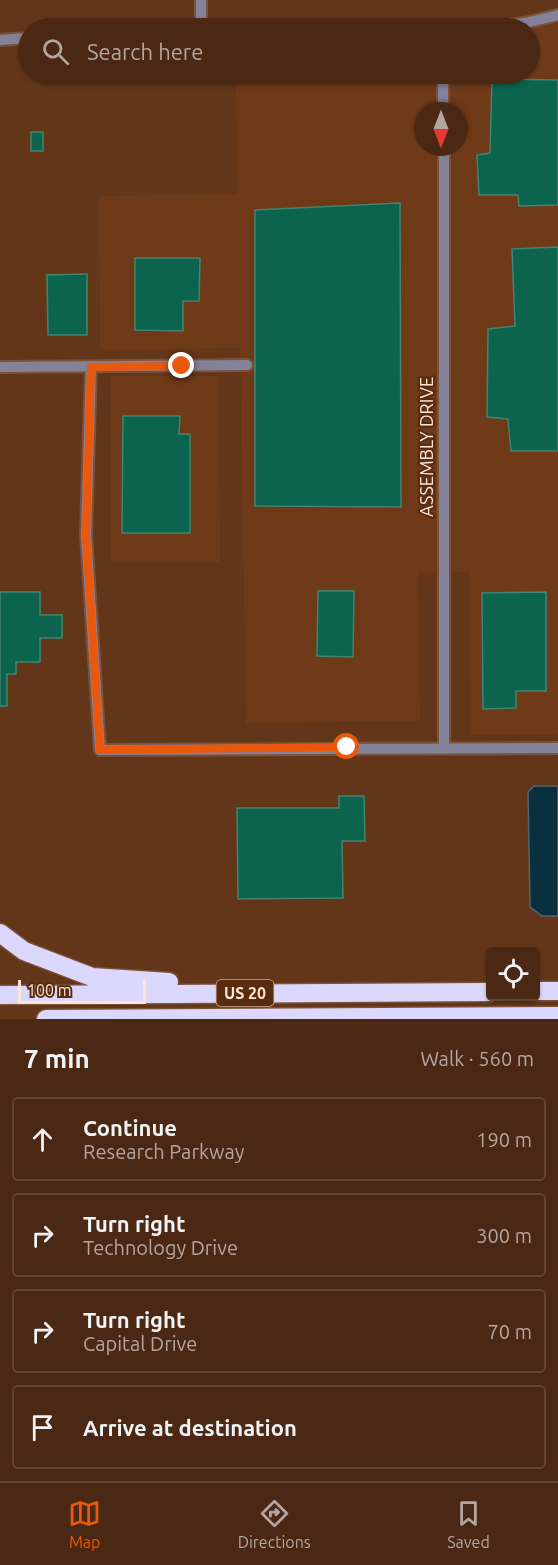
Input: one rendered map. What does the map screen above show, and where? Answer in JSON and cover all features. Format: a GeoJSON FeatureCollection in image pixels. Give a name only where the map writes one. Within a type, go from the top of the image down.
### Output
{"type":"FeatureCollection","features":[{"type":"Feature","properties":{"kind":"highway"},"geometry":{"type":"LineString","coordinates":[[0,933],[24,951],[92,977],[327,992]]}},
{"type":"Feature","properties":{"kind":"highway","name":"US 20"},"geometry":{"type":"LineString","coordinates":[[0,994],[486,992]]}},
{"type":"Feature","properties":{"kind":"highway"},"geometry":{"type":"LineString","coordinates":[[540,992],[558,992]]}},
{"type":"Feature","properties":{"kind":"highway","name":"US 20"},"geometry":{"type":"LineString","coordinates":[[45,1019],[558,1016]]}},
{"type":"Feature","properties":{"kind":"highway"},"geometry":{"type":"LineString","coordinates":[[283,1019],[292,1018]]}},
{"type":"Feature","properties":{"kind":"street"},"geometry":{"type":"LineString","coordinates":[[201,0],[201,18]]}},
{"type":"Feature","properties":{"kind":"street"},"geometry":{"type":"LineString","coordinates":[[540,19],[558,15]]}},
{"type":"Feature","properties":{"kind":"street"},"geometry":{"type":"LineString","coordinates":[[0,40],[18,39]]}},
{"type":"Feature","properties":{"kind":"street"},"geometry":{"type":"LineString","coordinates":[[443,84],[443,102]]}},
{"type":"Feature","properties":{"kind":"street","name":"ASSEMBLY DRIVE"},"geometry":{"type":"LineString","coordinates":[[444,156],[444,747]]}},
{"type":"Feature","properties":{"kind":"street"},"geometry":{"type":"LineString","coordinates":[[0,367],[247,365]]}},
{"type":"Feature","properties":{"kind":"street"},"geometry":{"type":"LineString","coordinates":[[91,367],[86,535],[100,750],[558,748]]}},
{"type":"Feature","properties":{"kind":"shaded area"},"geometry":{"type":"Polygon","coordinates":[[[558,23],[558,734],[470,735],[469,572],[418,573],[420,721],[246,723],[240,348],[100,350],[99,196],[237,194],[236,84],[540,84],[540,26],[558,23]]]}},
{"type":"Feature","properties":{"kind":"shaded area"},"geometry":{"type":"Polygon","coordinates":[[[111,376],[219,376],[220,562],[111,562],[111,376]]]}},
{"type":"Feature","properties":{"kind":"water"},"geometry":{"type":"Polygon","coordinates":[[[534,786],[558,786],[558,916],[542,916],[530,907],[528,792],[534,786]]]}},
{"type":"Feature","properties":{"kind":"building"},"geometry":{"type":"Polygon","coordinates":[[[540,80],[558,80],[558,205],[519,206],[518,195],[479,195],[477,155],[490,153],[492,84],[540,84],[540,80]]]}},
{"type":"Feature","properties":{"kind":"building"},"geometry":{"type":"Polygon","coordinates":[[[31,132],[43,132],[43,151],[31,151],[31,132]]]}},
{"type":"Feature","properties":{"kind":"building"},"geometry":{"type":"Polygon","coordinates":[[[400,203],[401,507],[255,506],[255,210],[400,203]]]}},
{"type":"Feature","properties":{"kind":"building"},"geometry":{"type":"Polygon","coordinates":[[[558,247],[558,451],[511,451],[508,419],[487,417],[488,329],[515,326],[512,249],[558,247]]]}},
{"type":"Feature","properties":{"kind":"building"},"geometry":{"type":"Polygon","coordinates":[[[135,258],[200,258],[199,301],[183,301],[183,331],[135,330],[135,258]]]}},
{"type":"Feature","properties":{"kind":"building"},"geometry":{"type":"Polygon","coordinates":[[[87,274],[87,335],[48,335],[47,275],[87,274]]]}},
{"type":"Feature","properties":{"kind":"building"},"geometry":{"type":"Polygon","coordinates":[[[123,416],[180,416],[179,434],[190,434],[190,533],[122,533],[123,416]]]}},
{"type":"Feature","properties":{"kind":"building"},"geometry":{"type":"Polygon","coordinates":[[[318,591],[354,591],[353,657],[317,656],[318,591]]]}},
{"type":"Feature","properties":{"kind":"building"},"geometry":{"type":"Polygon","coordinates":[[[0,592],[40,592],[40,615],[62,615],[62,638],[40,638],[40,662],[16,662],[16,674],[7,674],[7,706],[0,706],[0,592]]]}},
{"type":"Feature","properties":{"kind":"building"},"geometry":{"type":"Polygon","coordinates":[[[546,592],[546,691],[516,691],[516,708],[483,709],[482,593],[546,592]]]}},
{"type":"Feature","properties":{"kind":"building"},"geometry":{"type":"Polygon","coordinates":[[[339,796],[364,796],[365,841],[342,841],[343,898],[238,899],[237,808],[339,808],[339,796]]]}},
{"type":"Feature","properties":{"kind":"route"},"geometry":{"type":"LineString","coordinates":[[182,366],[91,367],[86,535],[100,750],[347,747]]}}]}
